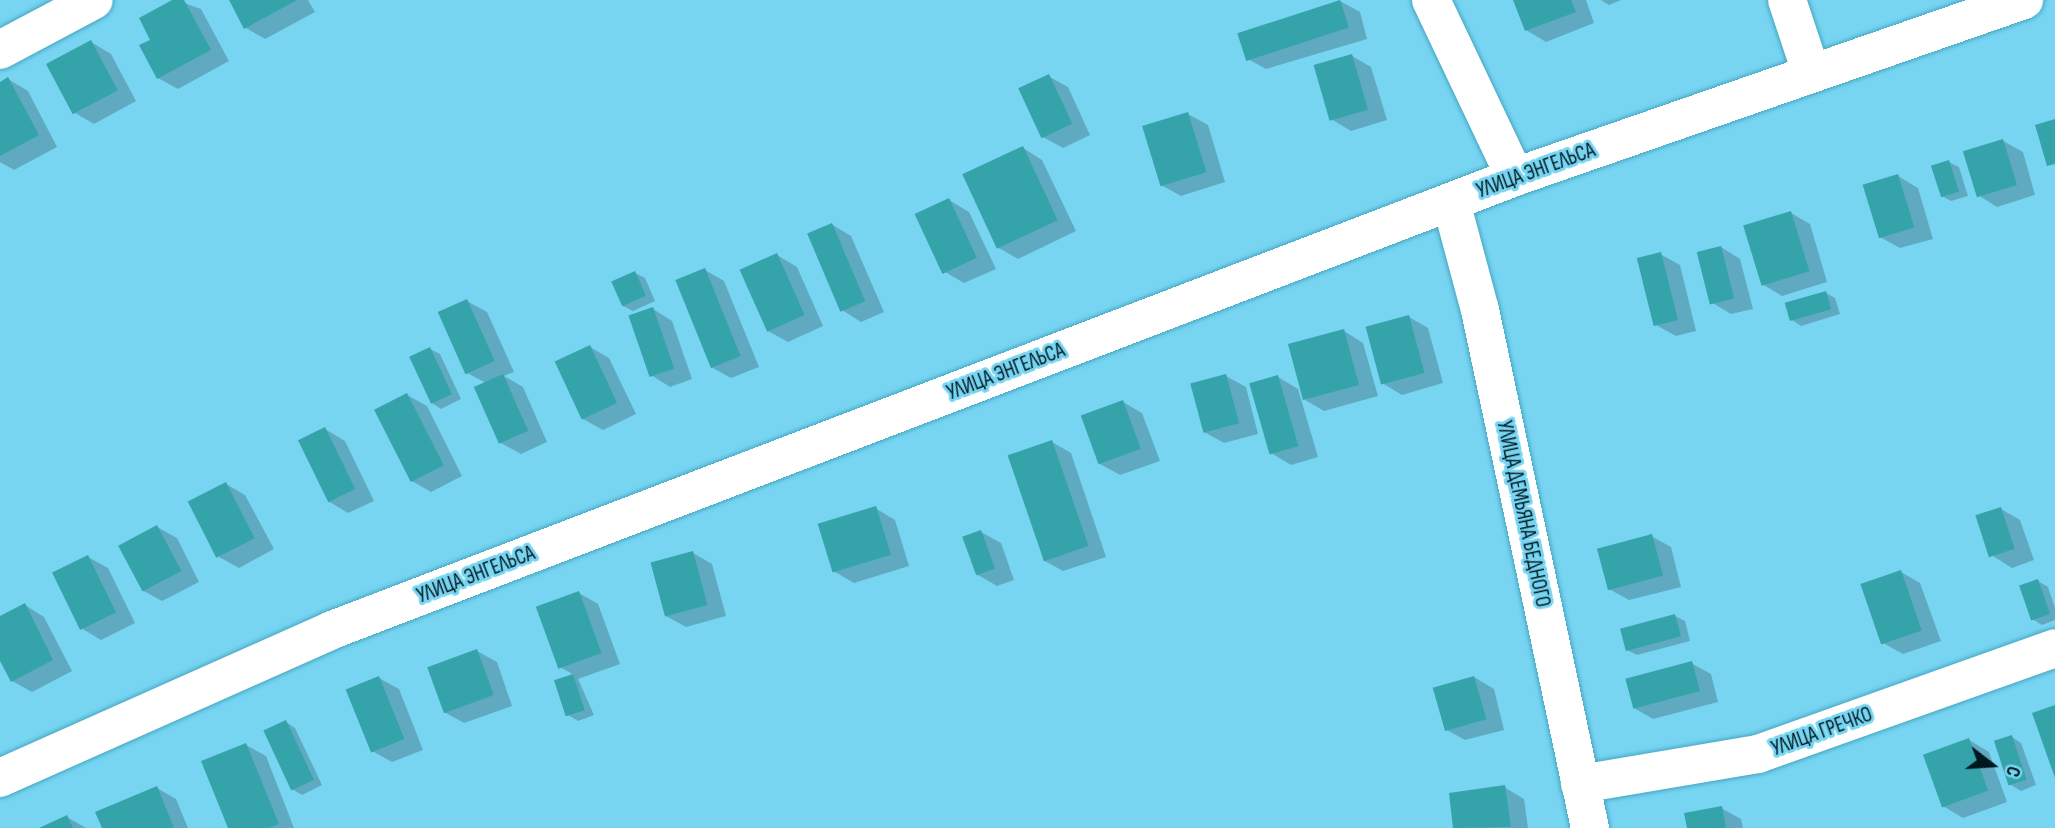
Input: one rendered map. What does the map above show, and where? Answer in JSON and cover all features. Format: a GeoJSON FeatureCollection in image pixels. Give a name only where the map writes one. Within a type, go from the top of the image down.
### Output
{"type":"FeatureCollection","features":[{"type":"Feature","properties":{"kind":"street"},"geometry":{"type":"LineString","coordinates":[[0,50],[94,0]]}},
{"type":"Feature","properties":{"kind":"street"},"geometry":{"type":"LineString","coordinates":[[1431,0],[1515,177]]}},
{"type":"Feature","properties":{"kind":"street"},"geometry":{"type":"LineString","coordinates":[[1787,0],[1811,72]]}},
{"type":"Feature","properties":{"kind":"street","name":"УЛИЦА ЭНГЕЛЬСА"},"geometry":{"type":"LineString","coordinates":[[0,778],[332,630],[1515,177],[2024,0]]}},
{"type":"Feature","properties":{"kind":"street","name":"УЛИЦА ДЕМЬЯНА БЕДНОГО"},"geometry":{"type":"LineString","coordinates":[[1451,202],[1480,310],[1590,828]]}},
{"type":"Feature","properties":{"kind":"street","name":"УЛИЦА ГРЕЧКО"},"geometry":{"type":"LineString","coordinates":[[1580,784],[1758,754],[2055,648]]}},
{"type":"Feature","properties":{"kind":"building"},"geometry":{"type":"Polygon","coordinates":[[[172,0],[184,0],[211,50],[157,79],[139,45],[150,40],[139,18],[172,0]]]}},
{"type":"Feature","properties":{"kind":"building"},"geometry":{"type":"Polygon","coordinates":[[[229,0],[297,0],[244,29],[229,0]]]}},
{"type":"Feature","properties":{"kind":"building"},"geometry":{"type":"Polygon","coordinates":[[[1340,0],[1349,28],[1246,61],[1237,33],[1340,0]]]}},
{"type":"Feature","properties":{"kind":"building"},"geometry":{"type":"Polygon","coordinates":[[[1513,0],[1571,0],[1576,12],[1525,31],[1513,0]]]}},
{"type":"Feature","properties":{"kind":"building"},"geometry":{"type":"Polygon","coordinates":[[[91,40],[118,90],[73,114],[46,64],[91,40]]]}},
{"type":"Feature","properties":{"kind":"building"},"geometry":{"type":"Polygon","coordinates":[[[1352,54],[1368,110],[1330,121],[1314,65],[1352,54]]]}},
{"type":"Feature","properties":{"kind":"building"},"geometry":{"type":"Polygon","coordinates":[[[1049,74],[1072,124],[1041,138],[1018,88],[1049,74]]]}},
{"type":"Feature","properties":{"kind":"building"},"geometry":{"type":"Polygon","coordinates":[[[8,77],[39,135],[0,156],[0,82],[8,77]]]}},
{"type":"Feature","properties":{"kind":"building"},"geometry":{"type":"Polygon","coordinates":[[[1188,112],[1206,172],[1161,186],[1142,126],[1188,112]]]}},
{"type":"Feature","properties":{"kind":"building"},"geometry":{"type":"Polygon","coordinates":[[[2055,119],[2055,164],[2047,166],[2035,125],[2055,119]]]}},
{"type":"Feature","properties":{"kind":"building"},"geometry":{"type":"Polygon","coordinates":[[[2003,139],[2017,185],[1977,197],[1963,151],[2003,139]]]}},
{"type":"Feature","properties":{"kind":"building"},"geometry":{"type":"Polygon","coordinates":[[[1023,146],[1058,220],[997,249],[962,174],[1023,146]]]}},
{"type":"Feature","properties":{"kind":"building"},"geometry":{"type":"Polygon","coordinates":[[[1949,160],[1959,191],[1941,197],[1931,166],[1949,160]]]}},
{"type":"Feature","properties":{"kind":"building"},"geometry":{"type":"Polygon","coordinates":[[[1898,174],[1914,228],[1879,238],[1863,185],[1898,174]]]}},
{"type":"Feature","properties":{"kind":"building"},"geometry":{"type":"Polygon","coordinates":[[[949,198],[977,258],[942,274],[915,214],[949,198]]]}},
{"type":"Feature","properties":{"kind":"building"},"geometry":{"type":"Polygon","coordinates":[[[1791,211],[1809,271],[1762,286],[1743,226],[1791,211]]]}},
{"type":"Feature","properties":{"kind":"building"},"geometry":{"type":"Polygon","coordinates":[[[832,223],[865,301],[840,312],[807,234],[832,223]]]}},
{"type":"Feature","properties":{"kind":"building"},"geometry":{"type":"Polygon","coordinates":[[[1721,246],[1734,298],[1710,304],[1697,252],[1721,246]]]}},
{"type":"Feature","properties":{"kind":"building"},"geometry":{"type":"Polygon","coordinates":[[[1661,252],[1678,320],[1654,326],[1637,258],[1661,252]]]}},
{"type":"Feature","properties":{"kind":"building"},"geometry":{"type":"Polygon","coordinates":[[[777,253],[805,315],[767,332],[740,270],[777,253]]]}},
{"type":"Feature","properties":{"kind":"building"},"geometry":{"type":"Polygon","coordinates":[[[705,268],[741,356],[711,368],[675,280],[705,268]]]}},
{"type":"Feature","properties":{"kind":"building"},"geometry":{"type":"Polygon","coordinates":[[[635,271],[646,296],[622,306],[611,282],[635,271]]]}},
{"type":"Feature","properties":{"kind":"building"},"geometry":{"type":"Polygon","coordinates":[[[1826,291],[1831,309],[1790,321],[1785,303],[1826,291]]]}},
{"type":"Feature","properties":{"kind":"building"},"geometry":{"type":"Polygon","coordinates":[[[467,299],[495,361],[465,374],[438,312],[467,299]]]}},
{"type":"Feature","properties":{"kind":"building"},"geometry":{"type":"Polygon","coordinates":[[[653,307],[674,368],[650,377],[628,315],[653,307]]]}},
{"type":"Feature","properties":{"kind":"building"},"geometry":{"type":"Polygon","coordinates":[[[1409,315],[1425,373],[1381,385],[1366,327],[1409,315]]]}},
{"type":"Feature","properties":{"kind":"building"},"geometry":{"type":"Polygon","coordinates":[[[1344,329],[1359,385],[1303,400],[1288,344],[1344,329]]]}},
{"type":"Feature","properties":{"kind":"building"},"geometry":{"type":"Polygon","coordinates":[[[590,345],[617,403],[582,419],[555,361],[590,345]]]}},
{"type":"Feature","properties":{"kind":"building"},"geometry":{"type":"Polygon","coordinates":[[[430,347],[452,394],[431,404],[409,357],[430,347]]]}},
{"type":"Feature","properties":{"kind":"building"},"geometry":{"type":"Polygon","coordinates":[[[503,374],[528,431],[499,444],[474,387],[503,374]]]}},
{"type":"Feature","properties":{"kind":"building"},"geometry":{"type":"Polygon","coordinates":[[[1226,374],[1239,423],[1203,433],[1190,384],[1226,374]]]}},
{"type":"Feature","properties":{"kind":"building"},"geometry":{"type":"Polygon","coordinates":[[[1278,375],[1298,446],[1270,454],[1249,383],[1278,375]]]}},
{"type":"Feature","properties":{"kind":"building"},"geometry":{"type":"Polygon","coordinates":[[[407,393],[444,465],[411,482],[374,410],[407,393]]]}},
{"type":"Feature","properties":{"kind":"building"},"geometry":{"type":"Polygon","coordinates":[[[1123,400],[1141,449],[1098,464],[1081,415],[1123,400]]]}},
{"type":"Feature","properties":{"kind":"building"},"geometry":{"type":"Polygon","coordinates":[[[325,427],[355,489],[328,502],[298,440],[325,427]]]}},
{"type":"Feature","properties":{"kind":"building"},"geometry":{"type":"Polygon","coordinates":[[[1052,440],[1088,546],[1044,561],[1008,455],[1052,440]]]}},
{"type":"Feature","properties":{"kind":"building"},"geometry":{"type":"Polygon","coordinates":[[[226,482],[255,538],[216,558],[188,502],[226,482]]]}},
{"type":"Feature","properties":{"kind":"building"},"geometry":{"type":"Polygon","coordinates":[[[876,506],[891,555],[833,573],[818,524],[876,506]]]}},
{"type":"Feature","properties":{"kind":"building"},"geometry":{"type":"Polygon","coordinates":[[[2001,507],[2015,549],[1989,557],[1975,515],[2001,507]]]}},
{"type":"Feature","properties":{"kind":"building"},"geometry":{"type":"Polygon","coordinates":[[[157,525],[181,571],[143,592],[118,546],[157,525]]]}},
{"type":"Feature","properties":{"kind":"building"},"geometry":{"type":"Polygon","coordinates":[[[981,530],[995,569],[976,575],[962,537],[981,530]]]}},
{"type":"Feature","properties":{"kind":"building"},"geometry":{"type":"Polygon","coordinates":[[[1652,534],[1663,576],[1608,590],[1597,549],[1652,534]]]}},
{"type":"Feature","properties":{"kind":"building"},"geometry":{"type":"Polygon","coordinates":[[[693,551],[707,605],[665,616],[650,562],[693,551]]]}},
{"type":"Feature","properties":{"kind":"building"},"geometry":{"type":"Polygon","coordinates":[[[88,555],[116,613],[80,630],[52,573],[88,555]]]}},
{"type":"Feature","properties":{"kind":"building"},"geometry":{"type":"Polygon","coordinates":[[[1901,570],[1922,631],[1881,645],[1860,584],[1901,570]]]}},
{"type":"Feature","properties":{"kind":"building"},"geometry":{"type":"Polygon","coordinates":[[[2038,579],[2050,614],[2031,620],[2019,586],[2038,579]]]}},
{"type":"Feature","properties":{"kind":"building"},"geometry":{"type":"Polygon","coordinates":[[[579,591],[602,653],[558,669],[536,607],[579,591]]]}},
{"type":"Feature","properties":{"kind":"building"},"geometry":{"type":"Polygon","coordinates":[[[25,603],[53,660],[11,682],[0,661],[0,616],[25,603]]]}},
{"type":"Feature","properties":{"kind":"building"},"geometry":{"type":"Polygon","coordinates":[[[1675,614],[1681,636],[1626,651],[1620,629],[1675,614]]]}},
{"type":"Feature","properties":{"kind":"building"},"geometry":{"type":"Polygon","coordinates":[[[477,649],[494,695],[444,713],[427,667],[477,649]]]}},
{"type":"Feature","properties":{"kind":"building"},"geometry":{"type":"Polygon","coordinates":[[[1692,661],[1700,691],[1633,709],[1625,679],[1692,661]]]}},
{"type":"Feature","properties":{"kind":"building"},"geometry":{"type":"Polygon","coordinates":[[[573,674],[585,710],[566,716],[554,680],[573,674]]]}},
{"type":"Feature","properties":{"kind":"building"},"geometry":{"type":"Polygon","coordinates":[[[379,676],[404,739],[371,753],[346,689],[379,676]]]}},
{"type":"Feature","properties":{"kind":"building"},"geometry":{"type":"Polygon","coordinates":[[[1474,676],[1486,719],[1445,731],[1433,688],[1474,676]]]}},
{"type":"Feature","properties":{"kind":"building"},"geometry":{"type":"Polygon","coordinates":[[[2055,705],[2055,778],[2032,713],[2055,705]]]}},
{"type":"Feature","properties":{"kind":"building"},"geometry":{"type":"Polygon","coordinates":[[[286,720],[314,780],[291,790],[263,731],[286,720]]]}},
{"type":"Feature","properties":{"kind":"building"},"geometry":{"type":"Polygon","coordinates":[[[2012,735],[2027,780],[2008,786],[1994,741],[2012,735]]]}},
{"type":"Feature","properties":{"kind":"building"},"geometry":{"type":"Polygon","coordinates":[[[1969,738],[1988,791],[1942,807],[1923,755],[1969,738]]]}},
{"type":"Feature","properties":{"kind":"building"},"geometry":{"type":"Polygon","coordinates":[[[246,743],[279,824],[269,828],[228,828],[201,761],[246,743]]]}},
{"type":"Feature","properties":{"kind":"building"},"geometry":{"type":"Polygon","coordinates":[[[1505,785],[1511,827],[1453,828],[1449,793],[1505,785]]]}},
{"type":"Feature","properties":{"kind":"building"},"geometry":{"type":"Polygon","coordinates":[[[157,786],[174,828],[102,828],[95,812],[157,786]]]}},
{"type":"Feature","properties":{"kind":"building"},"geometry":{"type":"Polygon","coordinates":[[[1722,806],[1726,828],[1687,828],[1684,813],[1722,806]]]}},
{"type":"Feature","properties":{"kind":"building"},"geometry":{"type":"Polygon","coordinates":[[[67,815],[73,828],[39,828],[67,815]]]}}]}
